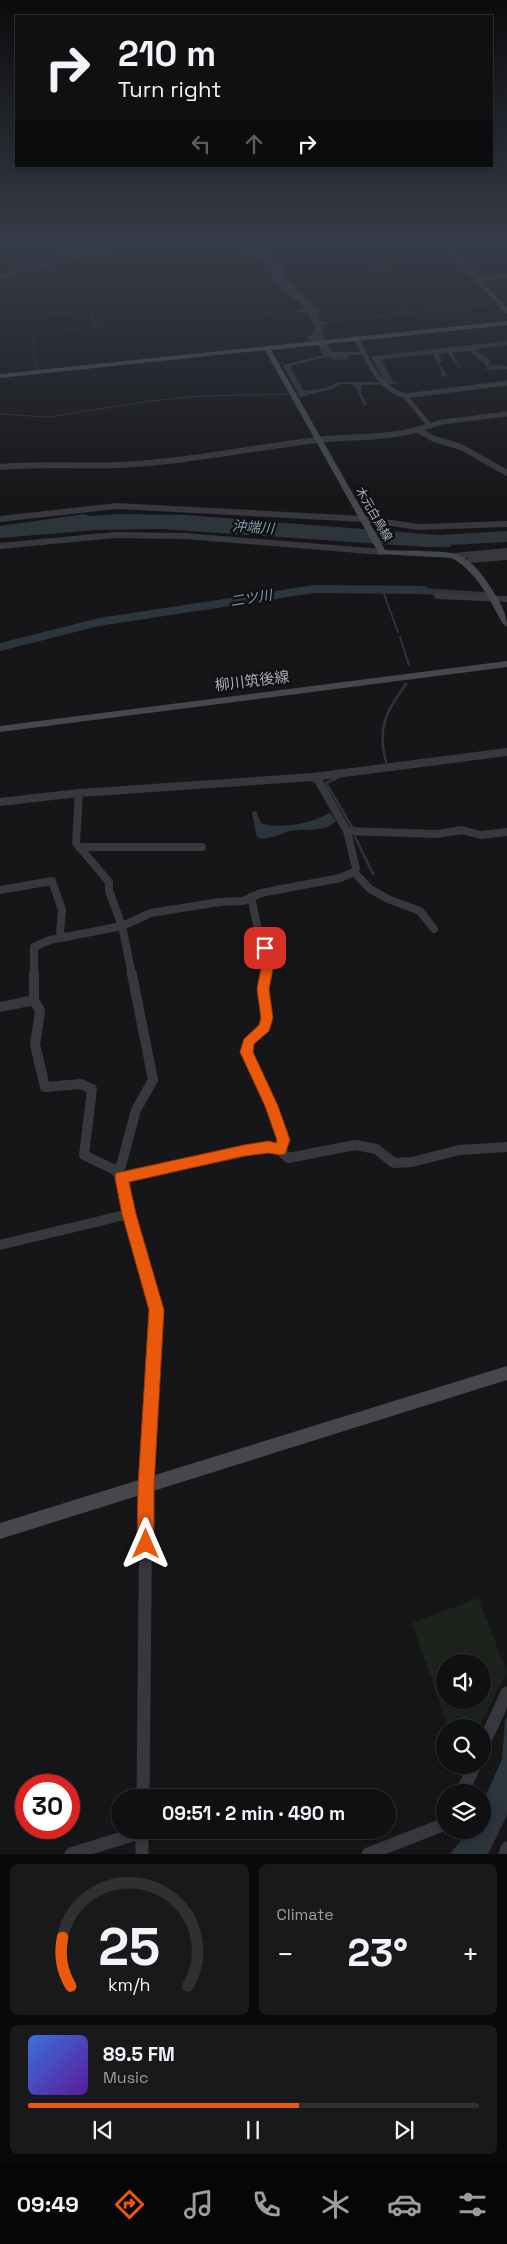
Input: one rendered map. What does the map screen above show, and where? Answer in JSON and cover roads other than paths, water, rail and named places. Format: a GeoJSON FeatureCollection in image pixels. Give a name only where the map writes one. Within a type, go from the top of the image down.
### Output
{"type":"FeatureCollection","features":[{"type":"Feature","properties":{"kind":"main road"},"geometry":{"type":"LineString","coordinates":[[0,376],[461,328]]}},
{"type":"Feature","properties":{"kind":"main road","name":"木元白鳥線"},"geometry":{"type":"LineString","coordinates":[[267,348],[381,550],[454,556],[464,560],[476,572],[507,624]]}},
{"type":"Feature","properties":{"kind":"main road","name":"柳川筑後線"},"geometry":{"type":"LineString","coordinates":[[0,729],[507,664]]}},
{"type":"Feature","properties":{"kind":"main road"},"geometry":{"type":"LineString","coordinates":[[0,1531],[507,1373]]}},
{"type":"Feature","properties":{"kind":"street"},"geometry":{"type":"LineString","coordinates":[[356,338],[383,384],[395,394],[405,396],[507,383]]}},
{"type":"Feature","properties":{"kind":"street"},"geometry":{"type":"LineString","coordinates":[[405,396],[424,428],[434,439],[461,447],[507,473]]}},
{"type":"Feature","properties":{"kind":"street"},"geometry":{"type":"LineString","coordinates":[[0,467],[28,464],[133,464],[232,454],[318,440],[385,436],[507,414]]}},
{"type":"Feature","properties":{"kind":"street"},"geometry":{"type":"LineString","coordinates":[[0,519],[117,506],[364,521],[419,527],[507,524]]}},
{"type":"Feature","properties":{"kind":"street"},"geometry":{"type":"LineString","coordinates":[[465,526],[507,519]]}},
{"type":"Feature","properties":{"kind":"street"},"geometry":{"type":"LineString","coordinates":[[0,546],[82,537],[141,535],[185,536],[381,550]]}},
{"type":"Feature","properties":{"kind":"street"},"geometry":{"type":"LineString","coordinates":[[454,556],[507,551]]}},
{"type":"Feature","properties":{"kind":"street"},"geometry":{"type":"LineString","coordinates":[[464,560],[507,557]]}},
{"type":"Feature","properties":{"kind":"street"},"geometry":{"type":"LineString","coordinates":[[437,596],[494,600],[507,599]]}},
{"type":"Feature","properties":{"kind":"street"},"geometry":{"type":"LineString","coordinates":[[0,802],[79,793],[313,777],[507,752]]}},
{"type":"Feature","properties":{"kind":"street"},"geometry":{"type":"LineString","coordinates":[[313,777],[318,780],[347,831],[356,868],[354,872]]}},
{"type":"Feature","properties":{"kind":"street"},"geometry":{"type":"LineString","coordinates":[[79,793],[76,843],[109,882],[110,891],[122,926],[154,1080],[144,1092],[130,1123],[118,1174],[157,1310],[146,1486],[143,1789]]}},
{"type":"Feature","properties":{"kind":"street"},"geometry":{"type":"LineString","coordinates":[[347,831],[436,834],[462,830],[480,834],[507,832]]}},
{"type":"Feature","properties":{"kind":"street"},"geometry":{"type":"LineString","coordinates":[[79,847],[202,847]]}},
{"type":"Feature","properties":{"kind":"street"},"geometry":{"type":"LineString","coordinates":[[354,872],[340,878],[261,893],[243,901],[220,902],[152,913],[122,926],[63,937],[34,947],[34,1000],[40,1011],[35,1045],[45,1087],[81,1084],[92,1090],[84,1155],[118,1174],[269,1147],[280,1150],[288,1158],[355,1145],[376,1149],[394,1163],[412,1162],[459,1150],[507,1147]]}},
{"type":"Feature","properties":{"kind":"street"},"geometry":{"type":"LineString","coordinates":[[354,872],[370,889],[388,899],[420,911],[434,929]]}},
{"type":"Feature","properties":{"kind":"street"},"geometry":{"type":"LineString","coordinates":[[0,890],[52,881],[62,910],[60,932],[63,937]]}},
{"type":"Feature","properties":{"kind":"street"},"geometry":{"type":"LineString","coordinates":[[251,897],[260,938],[269,958],[263,989],[266,1023],[264,1028],[248,1042],[246,1052],[275,1115],[283,1140],[280,1150]]}},
{"type":"Feature","properties":{"kind":"street"},"geometry":{"type":"LineString","coordinates":[[0,1007],[34,1000]]}},
{"type":"Feature","properties":{"kind":"street"},"geometry":{"type":"LineString","coordinates":[[0,1244],[129,1214]]}},
{"type":"Feature","properties":{"kind":"street"},"geometry":{"type":"LineString","coordinates":[[491,1729],[507,1694]]}},
{"type":"Feature","properties":{"kind":"street"},"geometry":{"type":"LineString","coordinates":[[368,1854],[436,1828]]}},
{"type":"Feature","properties":{"kind":"street"},"geometry":{"type":"LineString","coordinates":[[71,1854],[117,1839]]}},
{"type":"Feature","properties":{"kind":"street"},"geometry":{"type":"LineString","coordinates":[[142,1839],[142,1854]]}},
{"type":"Feature","properties":{"kind":"street"},"geometry":{"type":"LineString","coordinates":[[505,1854],[507,1848]]}},
{"type":"Feature","properties":{"kind":"water"},"geometry":{"type":"Polygon","coordinates":[[[315,328],[322,328],[321,331],[332,352],[363,352],[363,355],[350,355],[346,359],[336,360],[328,357],[290,366],[304,391],[326,388],[339,382],[385,382],[371,357],[373,356],[507,341],[507,345],[475,350],[490,360],[489,365],[507,366],[507,369],[487,370],[485,364],[469,351],[452,353],[463,372],[448,353],[438,354],[443,361],[438,363],[448,376],[441,377],[441,371],[433,354],[384,359],[382,361],[393,381],[402,384],[361,385],[361,393],[367,405],[364,405],[355,387],[351,384],[340,384],[332,389],[300,397],[283,365],[323,355],[318,345],[305,338],[313,334],[315,328]]]}},
{"type":"Feature","properties":{"kind":"water","name":"沖端川"},"geometry":{"type":"Polygon","coordinates":[[[85,514],[89,516],[121,514],[186,515],[439,535],[507,531],[507,542],[450,545],[450,547],[425,547],[161,529],[97,530],[0,538],[0,526],[85,514]]]}},
{"type":"Feature","properties":{"kind":"water"},"geometry":{"type":"Polygon","coordinates":[[[403,587],[485,592],[489,598],[403,593],[403,587]]]}},
{"type":"Feature","properties":{"kind":"water"},"geometry":{"type":"Polygon","coordinates":[[[256,811],[261,823],[268,825],[297,824],[316,819],[330,812],[336,821],[325,828],[290,831],[261,839],[256,834],[252,812],[256,811]]]}},
{"type":"Feature","properties":{"kind":"water"},"geometry":{"type":"Polygon","coordinates":[[[507,1717],[507,1815],[488,1854],[450,1854],[462,1839],[491,1839],[491,1784],[502,1759],[505,1721],[507,1717]]]}},
{"type":"Feature","properties":{"kind":"waterway"},"geometry":{"type":"LineString","coordinates":[[0,414],[48,417],[150,401],[201,396],[301,394]]}},
{"type":"Feature","properties":{"kind":"waterway","name":"二ツ川"},"geometry":{"type":"LineString","coordinates":[[0,647],[99,622],[314,589],[425,590]]}},
{"type":"Feature","properties":{"kind":"waterway"},"geometry":{"type":"LineString","coordinates":[[382,589],[398,632]]}},
{"type":"Feature","properties":{"kind":"waterway"},"geometry":{"type":"LineString","coordinates":[[400,637],[409,665]]}},
{"type":"Feature","properties":{"kind":"waterway"},"geometry":{"type":"LineString","coordinates":[[386,762],[383,750],[385,720],[393,703],[406,684]]}},
{"type":"Feature","properties":{"kind":"waterway"},"geometry":{"type":"LineString","coordinates":[[337,778],[326,783],[352,827]]}},
{"type":"Feature","properties":{"kind":"waterway"},"geometry":{"type":"LineString","coordinates":[[355,837],[373,874]]}}]}
